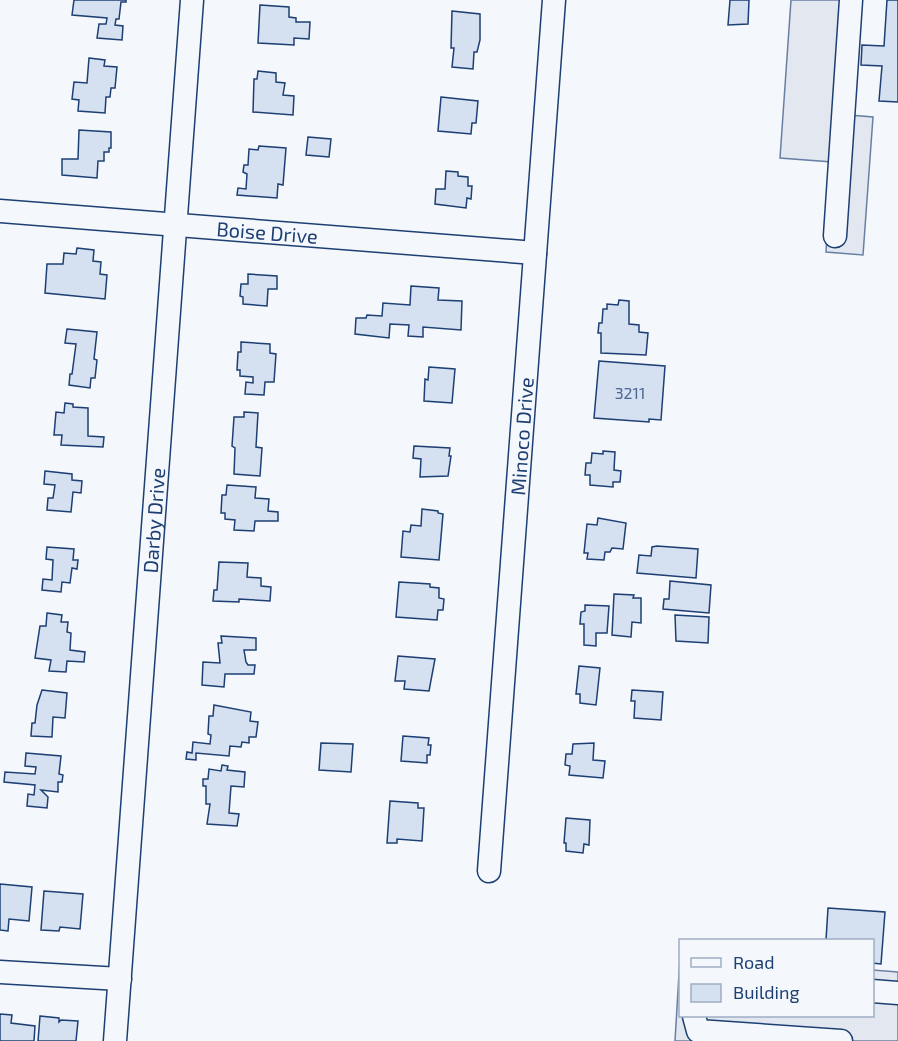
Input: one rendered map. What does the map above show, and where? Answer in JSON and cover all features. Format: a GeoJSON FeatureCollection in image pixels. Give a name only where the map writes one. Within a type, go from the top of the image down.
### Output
{"type":"FeatureCollection","features":[{"type":"Feature","properties":{"kind":"street","name":"Darby Drive"},"geometry":{"type":"LineString","coordinates":[[115,1041],[192,0]]}},
{"type":"Feature","properties":{"kind":"street","name":"Minoco Drive"},"geometry":{"type":"LineString","coordinates":[[489,871],[554,0]]}},
{"type":"Feature","properties":{"kind":"street"},"geometry":{"type":"LineString","coordinates":[[836,236],[851,0]]}},
{"type":"Feature","properties":{"kind":"street","name":"Boise Drive"},"geometry":{"type":"LineString","coordinates":[[0,212],[535,253]]}},
{"type":"Feature","properties":{"kind":"street"},"geometry":{"type":"LineString","coordinates":[[0,972],[120,979]]}},
{"type":"Feature","properties":{"kind":"street"},"geometry":{"type":"LineString","coordinates":[[874,991],[898,993]]}},
{"type":"Feature","properties":{"kind":"street"},"geometry":{"type":"LineString","coordinates":[[694,1017],[698,1031],[841,1041]]}},
{"type":"Feature","properties":{"kind":"shaded area"},"geometry":{"type":"Polygon","coordinates":[[[791,0],[845,0],[837,114],[873,117],[863,255],[826,252],[832,162],[780,158],[791,0]]]}},
{"type":"Feature","properties":{"kind":"shaded area"},"geometry":{"type":"Polygon","coordinates":[[[874,970],[898,972],[898,1041],[675,1041],[679,974],[679,1017],[874,1017],[874,970]]]}},
{"type":"Feature","properties":{"kind":"building"},"geometry":{"type":"Polygon","coordinates":[[[74,0],[126,0],[126,2],[121,2],[119,19],[116,19],[115,25],[123,26],[122,40],[97,38],[99,24],[106,24],[107,18],[72,15],[74,0]]]}},
{"type":"Feature","properties":{"kind":"building"},"geometry":{"type":"Polygon","coordinates":[[[730,0],[749,0],[748,24],[728,25],[730,0]]]}},
{"type":"Feature","properties":{"kind":"building"},"geometry":{"type":"Polygon","coordinates":[[[887,0],[898,0],[898,102],[879,101],[882,66],[861,65],[862,45],[884,46],[887,0]]]}},
{"type":"Feature","properties":{"kind":"building"},"geometry":{"type":"Polygon","coordinates":[[[260,5],[289,7],[289,17],[296,18],[296,22],[310,22],[309,39],[294,38],[294,45],[258,43],[260,5]]]}},
{"type":"Feature","properties":{"kind":"building"},"geometry":{"type":"Polygon","coordinates":[[[452,11],[480,14],[480,40],[477,52],[474,52],[473,69],[452,67],[454,48],[451,48],[452,11]]]}},
{"type":"Feature","properties":{"kind":"building"},"geometry":{"type":"Polygon","coordinates":[[[89,58],[105,60],[104,66],[117,67],[115,88],[111,88],[110,97],[106,97],[105,113],[78,111],[79,100],[72,99],[74,82],[87,83],[89,58]]]}},
{"type":"Feature","properties":{"kind":"building"},"geometry":{"type":"Polygon","coordinates":[[[258,71],[276,73],[276,82],[285,83],[283,95],[294,96],[293,115],[253,112],[254,79],[257,79],[258,71]]]}},
{"type":"Feature","properties":{"kind":"building"},"geometry":{"type":"Polygon","coordinates":[[[441,97],[478,101],[476,123],[472,123],[471,134],[438,131],[441,97]]]}},
{"type":"Feature","properties":{"kind":"building"},"geometry":{"type":"Polygon","coordinates":[[[79,130],[111,132],[111,148],[109,152],[104,152],[104,161],[98,161],[97,178],[62,175],[62,159],[78,159],[79,130]]]}},
{"type":"Feature","properties":{"kind":"building"},"geometry":{"type":"Polygon","coordinates":[[[308,137],[331,139],[329,157],[306,155],[308,137]]]}},
{"type":"Feature","properties":{"kind":"building"},"geometry":{"type":"Polygon","coordinates":[[[259,146],[286,148],[283,185],[278,184],[277,198],[237,195],[238,188],[246,189],[247,174],[243,172],[244,165],[248,165],[249,149],[258,150],[259,146]]]}},
{"type":"Feature","properties":{"kind":"building"},"geometry":{"type":"Polygon","coordinates":[[[446,171],[458,172],[458,176],[468,177],[468,186],[472,186],[471,199],[467,198],[466,208],[435,204],[436,189],[445,189],[446,171]]]}},
{"type":"Feature","properties":{"kind":"building"},"geometry":{"type":"Polygon","coordinates":[[[77,248],[94,250],[93,261],[101,262],[100,274],[107,275],[105,299],[45,293],[47,264],[63,264],[64,253],[76,254],[77,248]]]}},
{"type":"Feature","properties":{"kind":"building"},"geometry":{"type":"Polygon","coordinates":[[[248,274],[277,276],[277,289],[268,289],[267,306],[243,304],[243,297],[240,296],[241,284],[248,284],[248,274]]]}},
{"type":"Feature","properties":{"kind":"building"},"geometry":{"type":"Polygon","coordinates":[[[411,286],[439,288],[438,300],[462,301],[461,330],[423,327],[423,337],[408,336],[409,325],[390,324],[389,338],[355,334],[356,318],[366,318],[367,315],[382,316],[383,303],[410,305],[411,286]]]}},
{"type":"Feature","properties":{"kind":"building"},"geometry":{"type":"Polygon","coordinates":[[[619,300],[629,301],[629,324],[639,325],[639,332],[648,333],[646,355],[601,353],[601,333],[598,333],[599,323],[602,323],[603,309],[607,309],[607,304],[618,305],[619,300]]]}},
{"type":"Feature","properties":{"kind":"building"},"geometry":{"type":"Polygon","coordinates":[[[67,329],[97,332],[94,359],[97,360],[95,378],[91,378],[90,388],[69,385],[76,344],[65,343],[67,329]]]}},
{"type":"Feature","properties":{"kind":"building"},"geometry":{"type":"Polygon","coordinates":[[[241,342],[270,344],[270,353],[276,354],[274,382],[265,382],[264,395],[245,394],[246,382],[253,383],[253,377],[240,376],[240,370],[237,370],[241,342]]]}},
{"type":"Feature","properties":{"kind":"building"},"geometry":{"type":"Polygon","coordinates":[[[599,361],[665,366],[661,420],[649,419],[649,422],[594,418],[599,361]]]}},
{"type":"Feature","properties":{"kind":"building"},"geometry":{"type":"Polygon","coordinates":[[[429,367],[455,369],[452,403],[424,401],[425,379],[428,380],[429,367]]]}},
{"type":"Feature","properties":{"kind":"building"},"geometry":{"type":"Polygon","coordinates":[[[65,403],[73,404],[73,407],[88,408],[88,436],[104,437],[103,447],[61,445],[62,435],[54,435],[56,412],[64,413],[65,403]]]}},
{"type":"Feature","properties":{"kind":"building"},"geometry":{"type":"Polygon","coordinates":[[[244,412],[258,413],[256,447],[262,448],[260,476],[234,474],[235,448],[232,446],[234,417],[244,417],[244,412]]]}},
{"type":"Feature","properties":{"kind":"building"},"geometry":{"type":"Polygon","coordinates":[[[414,446],[450,448],[448,476],[420,477],[421,459],[413,458],[414,446]]]}},
{"type":"Feature","properties":{"kind":"building"},"geometry":{"type":"Polygon","coordinates":[[[603,451],[615,452],[614,470],[621,471],[620,482],[613,482],[613,487],[590,485],[590,475],[585,475],[586,463],[591,463],[592,453],[603,454],[603,451]]]}},
{"type":"Feature","properties":{"kind":"building"},"geometry":{"type":"Polygon","coordinates":[[[45,471],[72,474],[72,480],[82,481],[81,493],[73,492],[71,512],[47,510],[48,498],[53,498],[55,485],[44,484],[45,471]]]}},
{"type":"Feature","properties":{"kind":"building"},"geometry":{"type":"Polygon","coordinates":[[[227,485],[256,487],[255,498],[269,499],[268,511],[278,512],[278,521],[255,521],[254,531],[234,530],[235,520],[225,519],[225,513],[221,513],[222,495],[226,495],[227,485]]]}},
{"type":"Feature","properties":{"kind":"building"},"geometry":{"type":"Polygon","coordinates":[[[422,509],[443,514],[439,560],[401,557],[403,531],[410,532],[411,525],[421,526],[422,509]]]}},
{"type":"Feature","properties":{"kind":"building"},"geometry":{"type":"Polygon","coordinates":[[[598,518],[626,523],[623,549],[612,548],[610,552],[605,552],[604,560],[587,559],[588,553],[584,553],[587,524],[597,525],[598,518]]]}},
{"type":"Feature","properties":{"kind":"building"},"geometry":{"type":"Polygon","coordinates":[[[47,547],[74,549],[73,560],[78,560],[77,569],[72,568],[70,583],[62,582],[61,592],[42,590],[43,579],[52,580],[53,560],[46,559],[47,547]]]}},
{"type":"Feature","properties":{"kind":"building"},"geometry":{"type":"Polygon","coordinates":[[[652,547],[698,549],[696,578],[637,573],[639,555],[651,556],[652,547]]]}},
{"type":"Feature","properties":{"kind":"building"},"geometry":{"type":"Polygon","coordinates":[[[219,562],[248,563],[247,577],[261,578],[261,586],[271,587],[270,601],[239,599],[239,602],[213,601],[214,590],[217,590],[219,562]]]}},
{"type":"Feature","properties":{"kind":"building"},"geometry":{"type":"Polygon","coordinates":[[[670,581],[711,585],[709,613],[663,609],[664,599],[669,599],[670,581]]]}},
{"type":"Feature","properties":{"kind":"building"},"geometry":{"type":"Polygon","coordinates":[[[399,582],[430,584],[430,587],[439,588],[439,598],[444,599],[443,610],[438,610],[437,620],[396,617],[399,582]]]}},
{"type":"Feature","properties":{"kind":"building"},"geometry":{"type":"Polygon","coordinates":[[[614,594],[634,595],[633,598],[641,598],[641,623],[632,622],[631,637],[612,635],[614,594]]]}},
{"type":"Feature","properties":{"kind":"building"},"geometry":{"type":"Polygon","coordinates":[[[585,605],[609,606],[607,633],[596,633],[596,646],[584,645],[584,624],[580,624],[581,612],[585,611],[585,605]]]}},
{"type":"Feature","properties":{"kind":"building"},"geometry":{"type":"Polygon","coordinates":[[[47,613],[62,615],[61,622],[68,622],[67,632],[71,633],[70,650],[85,652],[84,662],[67,661],[66,672],[49,671],[51,660],[35,658],[40,626],[46,626],[47,613]]]}},
{"type":"Feature","properties":{"kind":"building"},"geometry":{"type":"Polygon","coordinates":[[[675,615],[709,617],[708,643],[676,641],[675,615]]]}},
{"type":"Feature","properties":{"kind":"building"},"geometry":{"type":"Polygon","coordinates":[[[221,636],[256,638],[256,650],[244,650],[248,665],[255,665],[254,674],[225,674],[224,687],[202,685],[203,662],[220,663],[218,643],[222,643],[221,636]]]}},
{"type":"Feature","properties":{"kind":"building"},"geometry":{"type":"Polygon","coordinates":[[[398,656],[435,659],[429,691],[404,689],[405,681],[395,681],[398,656]]]}},
{"type":"Feature","properties":{"kind":"building"},"geometry":{"type":"Polygon","coordinates":[[[579,666],[600,668],[596,705],[580,703],[580,694],[576,694],[579,666]]]}},
{"type":"Feature","properties":{"kind":"building"},"geometry":{"type":"Polygon","coordinates":[[[42,690],[67,693],[65,718],[53,717],[52,737],[31,736],[32,723],[35,723],[42,690]]]}},
{"type":"Feature","properties":{"kind":"building"},"geometry":{"type":"Polygon","coordinates":[[[632,690],[663,692],[661,720],[634,718],[635,701],[631,701],[632,690]]]}},
{"type":"Feature","properties":{"kind":"building"},"geometry":{"type":"Polygon","coordinates":[[[214,705],[251,712],[250,721],[258,722],[256,737],[249,737],[249,743],[242,742],[241,747],[230,746],[229,756],[196,753],[196,760],[186,759],[187,752],[192,753],[193,742],[210,744],[209,716],[213,716],[214,705]]]}},
{"type":"Feature","properties":{"kind":"building"},"geometry":{"type":"Polygon","coordinates":[[[403,736],[429,738],[428,745],[431,745],[427,763],[401,761],[403,736]]]}},
{"type":"Feature","properties":{"kind":"building"},"geometry":{"type":"Polygon","coordinates":[[[321,743],[353,744],[351,772],[319,770],[321,743]]]}},
{"type":"Feature","properties":{"kind":"building"},"geometry":{"type":"Polygon","coordinates":[[[594,743],[593,760],[605,761],[603,778],[569,775],[570,766],[565,765],[566,754],[572,754],[573,744],[594,743]]]}},
{"type":"Feature","properties":{"kind":"building"},"geometry":{"type":"Polygon","coordinates":[[[26,753],[61,756],[59,774],[63,775],[62,782],[58,782],[58,792],[41,790],[48,797],[47,808],[27,806],[28,794],[34,795],[35,785],[4,782],[5,772],[35,774],[36,767],[25,766],[26,753]]]}},
{"type":"Feature","properties":{"kind":"building"},"geometry":{"type":"Polygon","coordinates":[[[222,765],[228,766],[227,770],[245,772],[244,787],[231,786],[229,813],[239,814],[237,826],[207,824],[210,804],[206,804],[206,786],[203,786],[203,779],[208,779],[209,769],[221,771],[222,765]]]}},
{"type":"Feature","properties":{"kind":"building"},"geometry":{"type":"Polygon","coordinates":[[[390,801],[418,803],[418,808],[424,808],[422,841],[397,839],[397,843],[387,843],[390,801]]]}},
{"type":"Feature","properties":{"kind":"building"},"geometry":{"type":"Polygon","coordinates":[[[566,818],[590,820],[589,845],[584,844],[583,853],[566,851],[566,843],[564,843],[566,818]]]}},
{"type":"Feature","properties":{"kind":"building"},"geometry":{"type":"Polygon","coordinates":[[[0,884],[32,887],[29,921],[9,919],[8,931],[0,930],[0,884]]]}},
{"type":"Feature","properties":{"kind":"building"},"geometry":{"type":"Polygon","coordinates":[[[44,891],[83,894],[80,929],[60,927],[59,931],[41,930],[44,891]]]}},
{"type":"Feature","properties":{"kind":"building"},"geometry":{"type":"Polygon","coordinates":[[[828,908],[885,912],[881,964],[874,963],[874,939],[826,939],[828,908]]]}},
{"type":"Feature","properties":{"kind":"building"},"geometry":{"type":"Polygon","coordinates":[[[0,1014],[12,1015],[11,1023],[35,1026],[34,1041],[0,1041],[0,1014]]]}},
{"type":"Feature","properties":{"kind":"building"},"geometry":{"type":"Polygon","coordinates":[[[40,1016],[59,1018],[59,1022],[61,1020],[78,1021],[76,1041],[38,1041],[40,1016]]]}}]}
